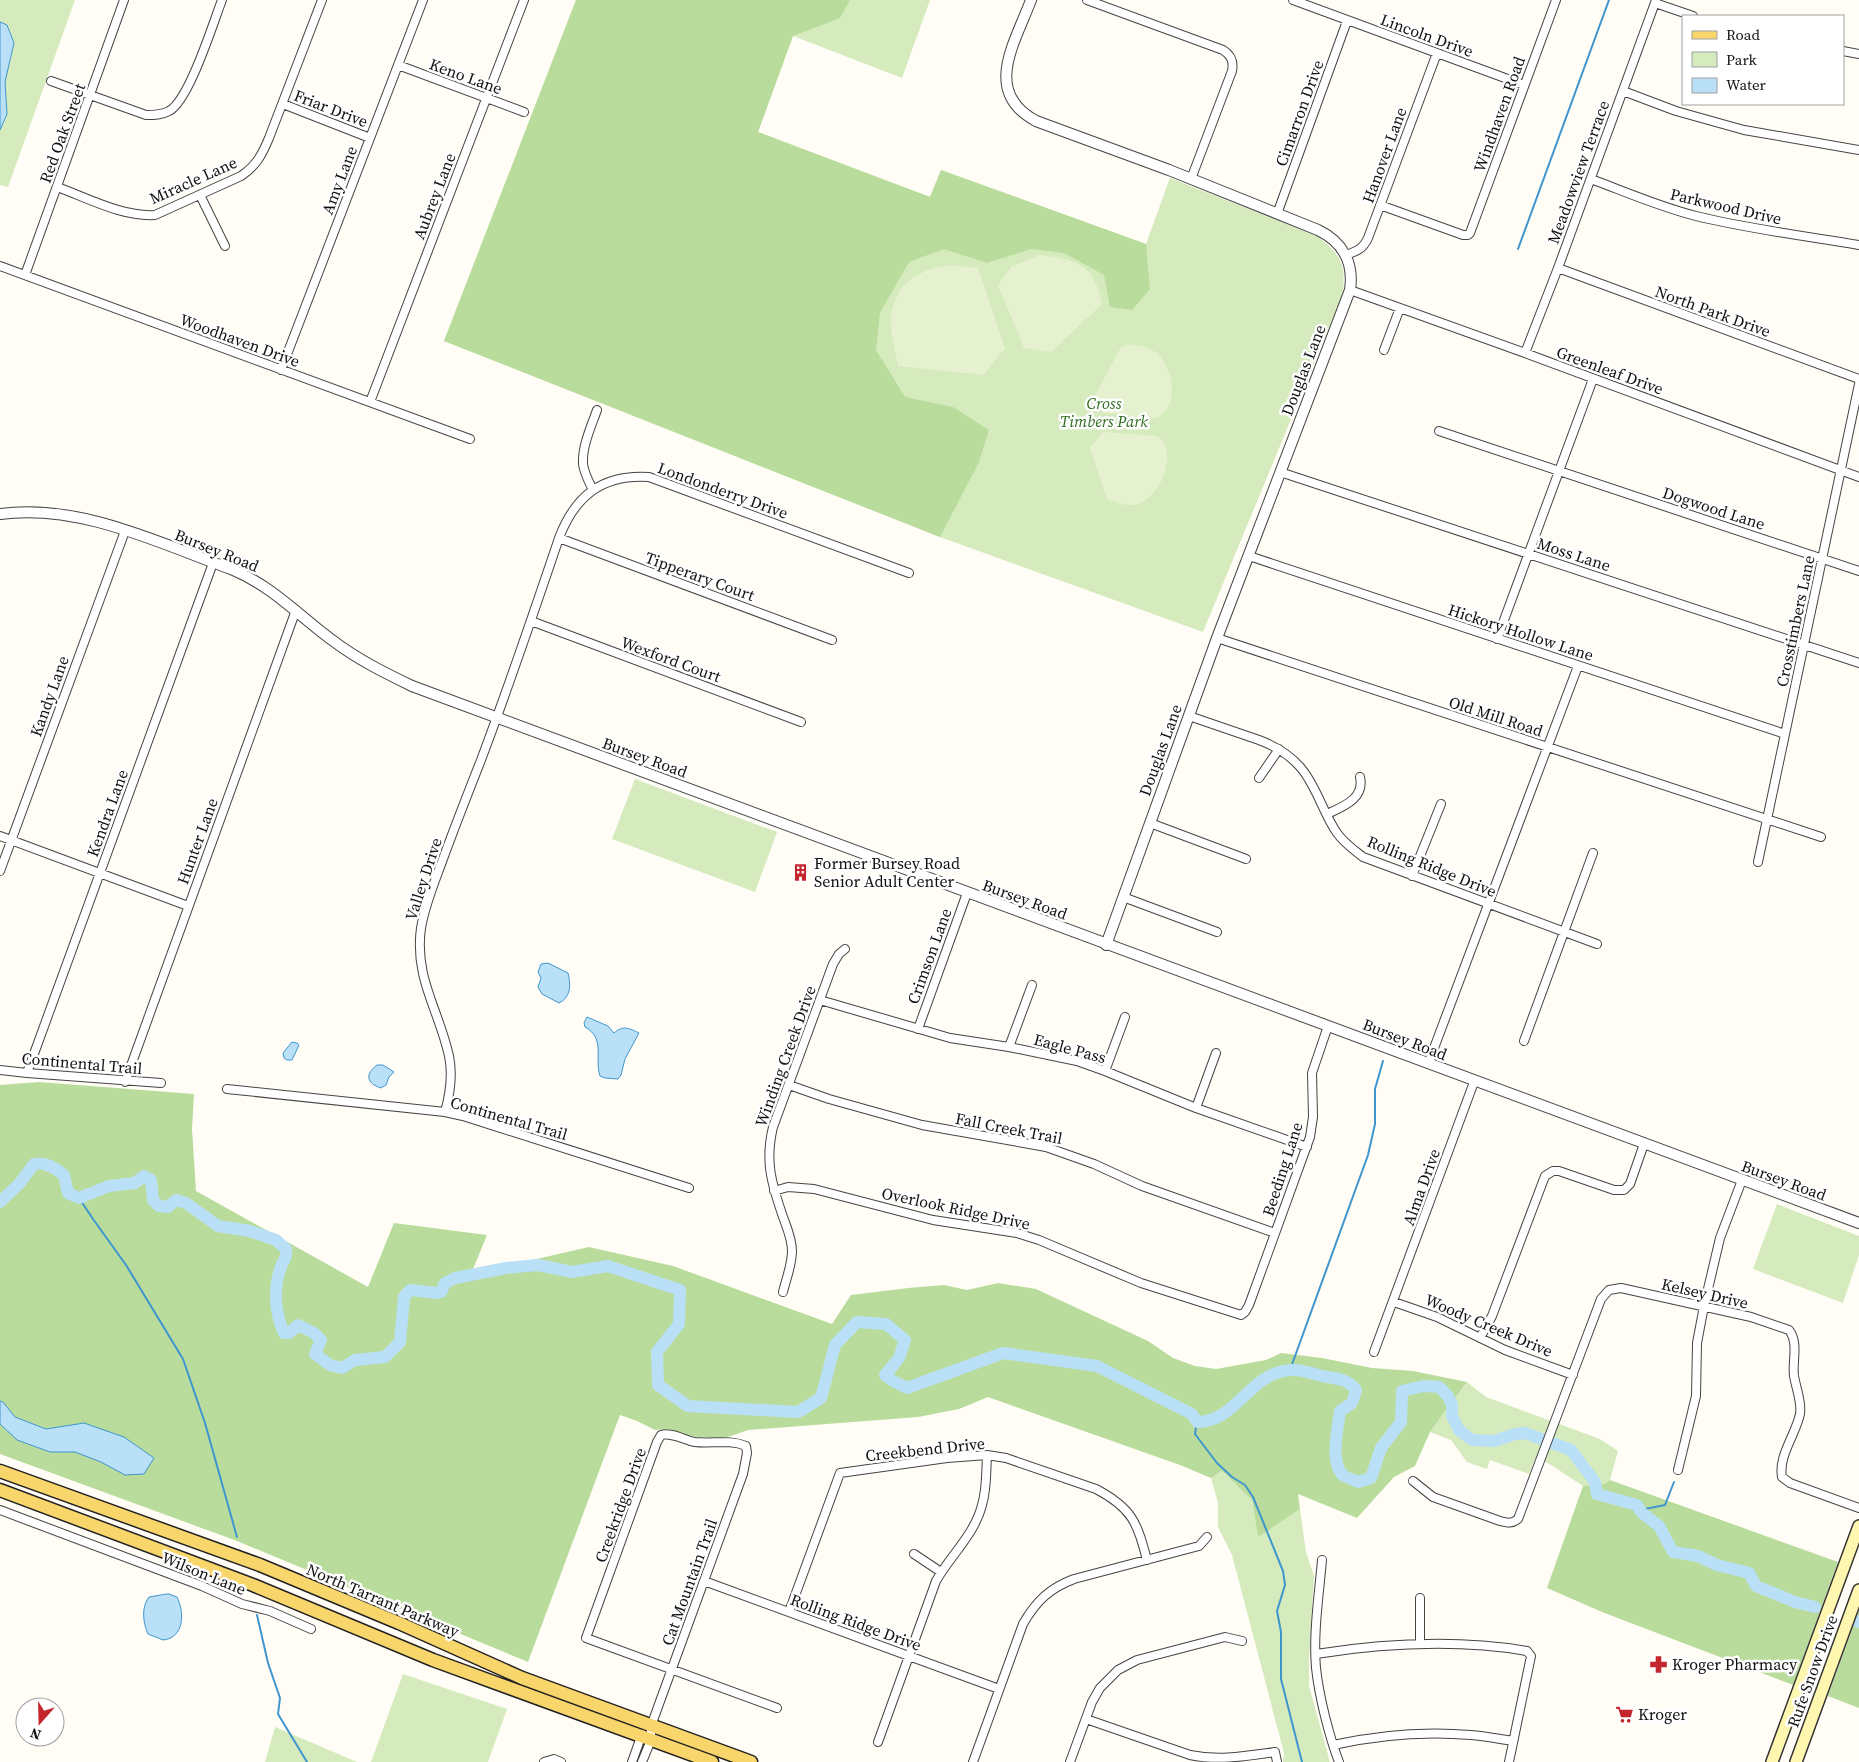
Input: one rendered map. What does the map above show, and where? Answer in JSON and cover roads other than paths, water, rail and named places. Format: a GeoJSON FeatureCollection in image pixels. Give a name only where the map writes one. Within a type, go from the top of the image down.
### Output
{"type":"FeatureCollection","features":[{"type":"Feature","properties":{"kind":"main road","name":"North Tarrant Parkway"},"geometry":{"type":"LineString","coordinates":[[0,1471],[260,1565],[399,1623],[522,1678],[751,1762]]}},
{"type":"Feature","properties":{"kind":"main road"},"geometry":{"type":"LineString","coordinates":[[0,1490],[318,1611],[433,1660],[712,1762]]}},
{"type":"Feature","properties":{"kind":"main road","name":"Rufe Snow Drive"},"geometry":{"type":"LineString","coordinates":[[1772,1762],[1859,1526]]}},
{"type":"Feature","properties":{"kind":"main road","name":"Rufe Snow Drive"},"geometry":{"type":"LineString","coordinates":[[1796,1762],[1859,1590]]}},
{"type":"Feature","properties":{"kind":"main road"},"geometry":{"type":"LineString","coordinates":[[1794,1702],[1816,1710]]}},
{"type":"Feature","properties":{"kind":"street","name":"Red Oak Street"},"geometry":{"type":"LineString","coordinates":[[25,275],[124,0]]}},
{"type":"Feature","properties":{"kind":"street"},"geometry":{"type":"LineString","coordinates":[[51,81],[146,115],[170,111],[184,96],[222,0]]}},
{"type":"Feature","properties":{"kind":"street","name":"Miracle Lane"},"geometry":{"type":"LineString","coordinates":[[57,187],[128,213],[142,216],[155,215],[250,170],[262,154],[322,0]]}},
{"type":"Feature","properties":{"kind":"street","name":"Amy Lane"},"geometry":{"type":"LineString","coordinates":[[281,370],[423,0]]}},
{"type":"Feature","properties":{"kind":"street","name":"Aubrey Lane"},"geometry":{"type":"LineString","coordinates":[[370,402],[524,0]]}},
{"type":"Feature","properties":{"kind":"street"},"geometry":{"type":"LineString","coordinates":[[1031,0],[1011,54],[1005,83],[1014,104],[1027,116],[1192,179],[1327,234],[1341,246],[1346,255]]}},
{"type":"Feature","properties":{"kind":"street"},"geometry":{"type":"LineString","coordinates":[[1087,0],[1223,50],[1231,57],[1233,61],[1232,71],[1192,179]]}},
{"type":"Feature","properties":{"kind":"street","name":"Lincoln Drive"},"geometry":{"type":"LineString","coordinates":[[1293,0],[1524,85]]}},
{"type":"Feature","properties":{"kind":"street","name":"Windhaven Road"},"geometry":{"type":"LineString","coordinates":[[1380,205],[1466,236],[1470,233],[1556,0]]}},
{"type":"Feature","properties":{"kind":"street"},"geometry":{"type":"LineString","coordinates":[[1656,1],[1691,15]]}},
{"type":"Feature","properties":{"kind":"street","name":"Meadowview Terrace"},"geometry":{"type":"LineString","coordinates":[[1525,353],[1656,1]]}},
{"type":"Feature","properties":{"kind":"street","name":"Cimarron Drive"},"geometry":{"type":"LineString","coordinates":[[1277,214],[1348,21]]}},
{"type":"Feature","properties":{"kind":"street"},"geometry":{"type":"LineString","coordinates":[[1844,51],[1859,54]]}},
{"type":"Feature","properties":{"kind":"street","name":"Hanover Lane"},"geometry":{"type":"LineString","coordinates":[[1346,255],[1358,251],[1365,244],[1436,53]]}},
{"type":"Feature","properties":{"kind":"street","name":"Keno Lane"},"geometry":{"type":"LineString","coordinates":[[398,65],[524,112]]}},
{"type":"Feature","properties":{"kind":"street"},"geometry":{"type":"LineString","coordinates":[[1623,92],[1676,111],[1744,130],[1859,150]]}},
{"type":"Feature","properties":{"kind":"street","name":"Friar Drive"},"geometry":{"type":"LineString","coordinates":[[282,104],[370,138]]}},
{"type":"Feature","properties":{"kind":"street","name":"Parkwood Drive"},"geometry":{"type":"LineString","coordinates":[[1591,179],[1671,209],[1696,216],[1726,223],[1859,245]]}},
{"type":"Feature","properties":{"kind":"street"},"geometry":{"type":"LineString","coordinates":[[200,195],[225,246]]}},
{"type":"Feature","properties":{"kind":"street","name":"Douglas Lane"},"geometry":{"type":"LineString","coordinates":[[1106,944],[1217,638],[1350,290],[1351,272],[1346,255]]}},
{"type":"Feature","properties":{"kind":"street","name":"Woodhaven Drive"},"geometry":{"type":"LineString","coordinates":[[0,266],[470,439]]}},
{"type":"Feature","properties":{"kind":"street","name":"North Park Drive"},"geometry":{"type":"LineString","coordinates":[[1558,268],[1859,379]]}},
{"type":"Feature","properties":{"kind":"street","name":"Greenleaf Drive"},"geometry":{"type":"LineString","coordinates":[[1350,290],[1594,378],[1859,477]]}},
{"type":"Feature","properties":{"kind":"street"},"geometry":{"type":"LineString","coordinates":[[1384,350],[1400,308]]}},
{"type":"Feature","properties":{"kind":"street"},"geometry":{"type":"LineString","coordinates":[[1497,639],[1594,378]]}},
{"type":"Feature","properties":{"kind":"street","name":"Crosstimbers Lane"},"geometry":{"type":"LineString","coordinates":[[1758,862],[1859,384]]}},
{"type":"Feature","properties":{"kind":"street"},"geometry":{"type":"LineString","coordinates":[[593,490],[585,470],[584,455],[597,410]]}},
{"type":"Feature","properties":{"kind":"street","name":"Dogwood Lane"},"geometry":{"type":"LineString","coordinates":[[1440,431],[1859,571]]}},
{"type":"Feature","properties":{"kind":"street","name":"Moss Lane"},"geometry":{"type":"LineString","coordinates":[[1280,472],[1859,663]]}},
{"type":"Feature","properties":{"kind":"street","name":"Londonderry Drive"},"geometry":{"type":"LineString","coordinates":[[497,718],[559,538],[574,507],[593,490],[620,479],[637,476],[649,477],[909,573]]}},
{"type":"Feature","properties":{"kind":"street","name":"Bursey Road"},"geometry":{"type":"LineString","coordinates":[[0,514],[32,512],[65,514],[124,531],[248,576],[267,587],[332,641],[373,668],[412,686],[1859,1224]]}},
{"type":"Feature","properties":{"kind":"street","name":"Kandy Lane"},"geometry":{"type":"LineString","coordinates":[[0,871],[124,531]]}},
{"type":"Feature","properties":{"kind":"street","name":"Tipperary Court"},"geometry":{"type":"LineString","coordinates":[[559,538],[832,640]]}},
{"type":"Feature","properties":{"kind":"street","name":"Hickory Hollow Lane"},"geometry":{"type":"LineString","coordinates":[[1249,556],[1786,734]]}},
{"type":"Feature","properties":{"kind":"street","name":"Kendra Lane"},"geometry":{"type":"LineString","coordinates":[[27,1073],[213,563]]}},
{"type":"Feature","properties":{"kind":"street","name":"Hunter Lane"},"geometry":{"type":"LineString","coordinates":[[125,1082],[296,610]]}},
{"type":"Feature","properties":{"kind":"street","name":"Wexford Court"},"geometry":{"type":"LineString","coordinates":[[531,621],[802,722]]}},
{"type":"Feature","properties":{"kind":"street","name":"Old Mill Road"},"geometry":{"type":"LineString","coordinates":[[1217,638],[1821,837]]}},
{"type":"Feature","properties":{"kind":"street"},"geometry":{"type":"LineString","coordinates":[[1428,1064],[1578,666]]}},
{"type":"Feature","properties":{"kind":"street","name":"Rolling Ridge Drive"},"geometry":{"type":"LineString","coordinates":[[1188,716],[1259,740],[1278,749],[1301,768],[1337,833],[1352,848],[1364,856],[1412,876],[1597,944]]}},
{"type":"Feature","properties":{"kind":"street","name":"Valley Drive"},"geometry":{"type":"LineString","coordinates":[[445,1112],[451,1085],[449,1057],[423,979],[420,951],[421,928],[430,895],[497,718]]}},
{"type":"Feature","properties":{"kind":"street"},"geometry":{"type":"LineString","coordinates":[[1259,778],[1278,749]]}},
{"type":"Feature","properties":{"kind":"street"},"geometry":{"type":"LineString","coordinates":[[1327,814],[1356,798],[1361,782],[1360,777]]}},
{"type":"Feature","properties":{"kind":"street"},"geometry":{"type":"LineString","coordinates":[[1412,876],[1441,804]]}},
{"type":"Feature","properties":{"kind":"street"},"geometry":{"type":"LineString","coordinates":[[1150,823],[1246,859]]}},
{"type":"Feature","properties":{"kind":"street"},"geometry":{"type":"LineString","coordinates":[[0,836],[188,906]]}},
{"type":"Feature","properties":{"kind":"street"},"geometry":{"type":"LineString","coordinates":[[1524,1041],[1593,853]]}},
{"type":"Feature","properties":{"kind":"street","name":"Crimson Lane"},"geometry":{"type":"LineString","coordinates":[[918,1029],[967,893]]}},
{"type":"Feature","properties":{"kind":"street"},"geometry":{"type":"LineString","coordinates":[[1123,897],[1217,932]]}},
{"type":"Feature","properties":{"kind":"street","name":"Winding Creek Drive"},"geometry":{"type":"LineString","coordinates":[[783,1292],[792,1250],[790,1236],[774,1190],[768,1164],[769,1143],[788,1084],[833,964],[839,954],[845,949]]}},
{"type":"Feature","properties":{"kind":"street"},"geometry":{"type":"LineString","coordinates":[[1009,1047],[1032,985]]}},
{"type":"Feature","properties":{"kind":"street","name":"Eagle Pass"},"geometry":{"type":"LineString","coordinates":[[820,1000],[950,1038],[1009,1047],[1077,1061],[1196,1108],[1307,1147]]}},
{"type":"Feature","properties":{"kind":"street"},"geometry":{"type":"LineString","coordinates":[[1105,1071],[1125,1017]]}},
{"type":"Feature","properties":{"kind":"street","name":"Beeding Lane"},"geometry":{"type":"LineString","coordinates":[[1241,1315],[1249,1305],[1307,1147],[1313,1117],[1312,1073],[1328,1026]]}},
{"type":"Feature","properties":{"kind":"street"},"geometry":{"type":"LineString","coordinates":[[1196,1108],[1216,1053]]}},
{"type":"Feature","properties":{"kind":"street","name":"Continental Trail"},"geometry":{"type":"LineString","coordinates":[[0,1070],[161,1084]]}},
{"type":"Feature","properties":{"kind":"street","name":"Alma Drive"},"geometry":{"type":"LineString","coordinates":[[1374,1352],[1474,1082]]}},
{"type":"Feature","properties":{"kind":"street","name":"Fall Creek Trail"},"geometry":{"type":"LineString","coordinates":[[788,1084],[829,1099],[922,1124],[1046,1147],[1088,1162],[1150,1189],[1275,1233]]}},
{"type":"Feature","properties":{"kind":"street","name":"Continental Trail"},"geometry":{"type":"LineString","coordinates":[[227,1090],[445,1112],[463,1116],[689,1188]]}},
{"type":"Feature","properties":{"kind":"street"},"geometry":{"type":"LineString","coordinates":[[1480,1338],[1492,1316],[1542,1182],[1549,1173],[1559,1171],[1614,1190],[1624,1190],[1630,1184],[1644,1144]]}},
{"type":"Feature","properties":{"kind":"street"},"geometry":{"type":"LineString","coordinates":[[1678,1470],[1696,1396],[1697,1343],[1704,1306],[1720,1238],[1742,1180]]}},
{"type":"Feature","properties":{"kind":"street","name":"Overlook Ridge Drive"},"geometry":{"type":"LineString","coordinates":[[774,1190],[788,1187],[814,1190],[933,1220],[1017,1233],[1039,1240],[1141,1283],[1241,1315]]}},
{"type":"Feature","properties":{"kind":"street","name":"Kelsey Drive"},"geometry":{"type":"LineString","coordinates":[[1573,1375],[1601,1300],[1609,1290],[1621,1288],[1704,1306],[1768,1322],[1784,1328],[1792,1334],[1794,1342],[1794,1375],[1800,1414],[1782,1464],[1782,1477],[1790,1483],[1859,1508]]}},
{"type":"Feature","properties":{"kind":"street","name":"Woody Creek Drive"},"geometry":{"type":"LineString","coordinates":[[1394,1302],[1438,1317],[1504,1350],[1573,1375]]}},
{"type":"Feature","properties":{"kind":"street"},"geometry":{"type":"LineString","coordinates":[[1413,1481],[1433,1497],[1500,1521],[1514,1522],[1521,1514],[1573,1375]]}},
{"type":"Feature","properties":{"kind":"street","name":"Creekridge Drive"},"geometry":{"type":"LineString","coordinates":[[671,1669],[586,1638],[661,1435],[671,1435],[696,1442],[737,1442],[746,1446]]}},
{"type":"Feature","properties":{"kind":"street","name":"Cat Mountain Trail"},"geometry":{"type":"LineString","coordinates":[[642,1762],[650,1726],[744,1469],[747,1453],[746,1446]]}},
{"type":"Feature","properties":{"kind":"street"},"geometry":{"type":"LineString","coordinates":[[878,1742],[931,1593],[941,1572],[978,1519],[984,1495],[986,1455]]}},
{"type":"Feature","properties":{"kind":"street","name":"Creekbend Drive"},"geometry":{"type":"LineString","coordinates":[[789,1612],[840,1473],[947,1458],[986,1455],[1006,1458],[1096,1489],[1108,1495],[1127,1511],[1133,1519],[1139,1530],[1147,1560]]}},
{"type":"Feature","properties":{"kind":"street","name":"Wilson Lane"},"geometry":{"type":"LineString","coordinates":[[0,1510],[202,1586],[242,1604],[270,1611],[311,1629]]}},
{"type":"Feature","properties":{"kind":"street"},"geometry":{"type":"LineString","coordinates":[[87,1542],[94,1526]]}},
{"type":"Feature","properties":{"kind":"street"},"geometry":{"type":"LineString","coordinates":[[973,1762],[1024,1624],[1031,1611],[1044,1596],[1060,1584],[1198,1546],[1207,1537]]}},
{"type":"Feature","properties":{"kind":"street"},"geometry":{"type":"LineString","coordinates":[[914,1554],[941,1572]]}},
{"type":"Feature","properties":{"kind":"street"},"geometry":{"type":"LineString","coordinates":[[1322,1560],[1316,1654],[1318,1682],[1338,1762]]}},
{"type":"Feature","properties":{"kind":"street","name":"Rolling Ridge Drive"},"geometry":{"type":"LineString","coordinates":[[704,1581],[999,1689]]}},
{"type":"Feature","properties":{"kind":"street"},"geometry":{"type":"LineString","coordinates":[[1420,1598],[1420,1643]]}},
{"type":"Feature","properties":{"kind":"street"},"geometry":{"type":"LineString","coordinates":[[1070,1762],[1086,1718],[1100,1688],[1109,1677],[1126,1664],[1225,1637],[1242,1641]]}},
{"type":"Feature","properties":{"kind":"street"},"geometry":{"type":"LineString","coordinates":[[1316,1654],[1420,1643],[1472,1645],[1527,1651],[1531,1656],[1509,1762]]}},
{"type":"Feature","properties":{"kind":"street"},"geometry":{"type":"LineString","coordinates":[[671,1669],[777,1708]]}},
{"type":"Feature","properties":{"kind":"street"},"geometry":{"type":"LineString","coordinates":[[1086,1718],[1170,1750],[1202,1758],[1228,1758],[1275,1752],[1277,1762]]}},
{"type":"Feature","properties":{"kind":"street"},"geometry":{"type":"LineString","coordinates":[[1333,1745],[1366,1738],[1420,1734],[1471,1735],[1513,1742]]}},
{"type":"Feature","properties":{"kind":"street","name":"Cat Mountain Trail"},"geometry":{"type":"LineString","coordinates":[[632,1762],[646,1738]]}},
{"type":"Feature","properties":{"kind":"street"},"geometry":{"type":"LineString","coordinates":[[544,1762],[554,1760],[561,1762]]}},
{"type":"Feature","properties":{"kind":"water"},"geometry":{"type":"Polygon","coordinates":[[[0,22],[7,25],[14,43],[5,82],[7,114],[0,130],[0,22]]]}},
{"type":"Feature","properties":{"kind":"water"},"geometry":{"type":"Polygon","coordinates":[[[548,963],[568,973],[570,982],[568,994],[559,1003],[542,994],[538,987],[541,978],[538,972],[541,964],[548,963]]]}},
{"type":"Feature","properties":{"kind":"water"},"geometry":{"type":"Polygon","coordinates":[[[587,1017],[608,1026],[614,1033],[626,1028],[639,1033],[625,1059],[621,1075],[618,1079],[600,1076],[597,1043],[595,1037],[585,1027],[584,1023],[587,1017]]]}},
{"type":"Feature","properties":{"kind":"water"},"geometry":{"type":"Polygon","coordinates":[[[292,1042],[299,1045],[292,1060],[287,1060],[284,1058],[283,1053],[292,1042]]]}},
{"type":"Feature","properties":{"kind":"water"},"geometry":{"type":"Polygon","coordinates":[[[377,1065],[383,1065],[394,1072],[389,1077],[386,1085],[381,1088],[372,1084],[369,1078],[370,1072],[377,1065]]]}},
{"type":"Feature","properties":{"kind":"water"},"geometry":{"type":"Polygon","coordinates":[[[0,1401],[3,1402],[15,1417],[46,1429],[84,1423],[124,1437],[154,1458],[144,1474],[125,1475],[101,1462],[75,1452],[50,1452],[17,1440],[0,1424],[0,1401]]]}},
{"type":"Feature","properties":{"kind":"water"},"geometry":{"type":"Polygon","coordinates":[[[166,1594],[177,1597],[182,1617],[179,1630],[175,1635],[163,1640],[148,1634],[144,1620],[144,1610],[149,1597],[166,1594]]]}},
{"type":"Feature","properties":{"kind":"waterway"},"geometry":{"type":"LineString","coordinates":[[1518,249],[1609,0]]}},
{"type":"Feature","properties":{"kind":"waterway"},"geometry":{"type":"LineString","coordinates":[[1290,1370],[1368,1155],[1375,1124],[1375,1089],[1383,1061]]}},
{"type":"Feature","properties":{"kind":"waterway"},"geometry":{"type":"LineString","coordinates":[[0,1202],[19,1184],[34,1164],[46,1165],[61,1172],[64,1175],[68,1193],[79,1198],[109,1186],[135,1183],[144,1176],[151,1180],[153,1200],[159,1206],[168,1207],[176,1200],[186,1203],[218,1226],[250,1231],[276,1240],[286,1249],[286,1257],[278,1275],[276,1292],[277,1309],[284,1333],[289,1333],[298,1325],[314,1333],[321,1340],[315,1354],[330,1365],[342,1368],[355,1360],[385,1357],[400,1342],[404,1297],[410,1290],[437,1293],[441,1292],[445,1283],[455,1278],[506,1268],[538,1265],[572,1272],[608,1266],[680,1290],[679,1324],[657,1352],[658,1385],[688,1406],[798,1412],[821,1398],[835,1345],[857,1322],[886,1324],[905,1340],[899,1358],[885,1375],[907,1388],[1003,1353],[1097,1366],[1192,1414],[1197,1422],[1211,1420],[1223,1414],[1265,1379],[1278,1373],[1300,1370],[1341,1380],[1349,1383],[1356,1390],[1352,1403],[1340,1411],[1336,1435],[1336,1454],[1339,1470],[1344,1476],[1358,1482],[1371,1478],[1381,1448],[1401,1422],[1402,1391],[1424,1386],[1439,1387],[1448,1396],[1452,1405],[1452,1416],[1459,1430],[1472,1440],[1494,1441],[1515,1434],[1525,1433],[1571,1450],[1595,1482],[1597,1494],[1637,1505],[1641,1512],[1659,1526],[1673,1552],[1698,1556],[1717,1565],[1749,1573],[1756,1586],[1795,1602],[1815,1607]]}},
{"type":"Feature","properties":{"kind":"waterway"},"geometry":{"type":"LineString","coordinates":[[79,1198],[126,1265],[183,1359],[205,1423],[237,1537]]}},
{"type":"Feature","properties":{"kind":"waterway"},"geometry":{"type":"LineString","coordinates":[[1197,1422],[1195,1434],[1217,1463],[1232,1477],[1245,1485],[1253,1497],[1283,1571],[1285,1585],[1277,1611],[1281,1632],[1281,1679],[1302,1762]]}},
{"type":"Feature","properties":{"kind":"waterway"},"geometry":{"type":"LineString","coordinates":[[1640,1510],[1665,1505],[1674,1482]]}},
{"type":"Feature","properties":{"kind":"waterway"},"geometry":{"type":"LineString","coordinates":[[257,1615],[268,1663],[280,1698],[278,1714],[307,1762]]}},
{"type":"Feature","properties":{"kind":"place","name":"Former Bursey Road Senior Adult Center"},"geometry":{"type":"Point","coordinates":[800,872]}},
{"type":"Feature","properties":{"kind":"place","name":"Kroger Pharmacy"},"geometry":{"type":"Point","coordinates":[1658,1664]}},
{"type":"Feature","properties":{"kind":"place","name":"Kroger"},"geometry":{"type":"Point","coordinates":[1624,1714]}},
{"type":"Feature","properties":{"kind":"park label","name":"Cross Timbers Park"},"geometry":{"type":"Point","coordinates":[1104,412]}}]}
